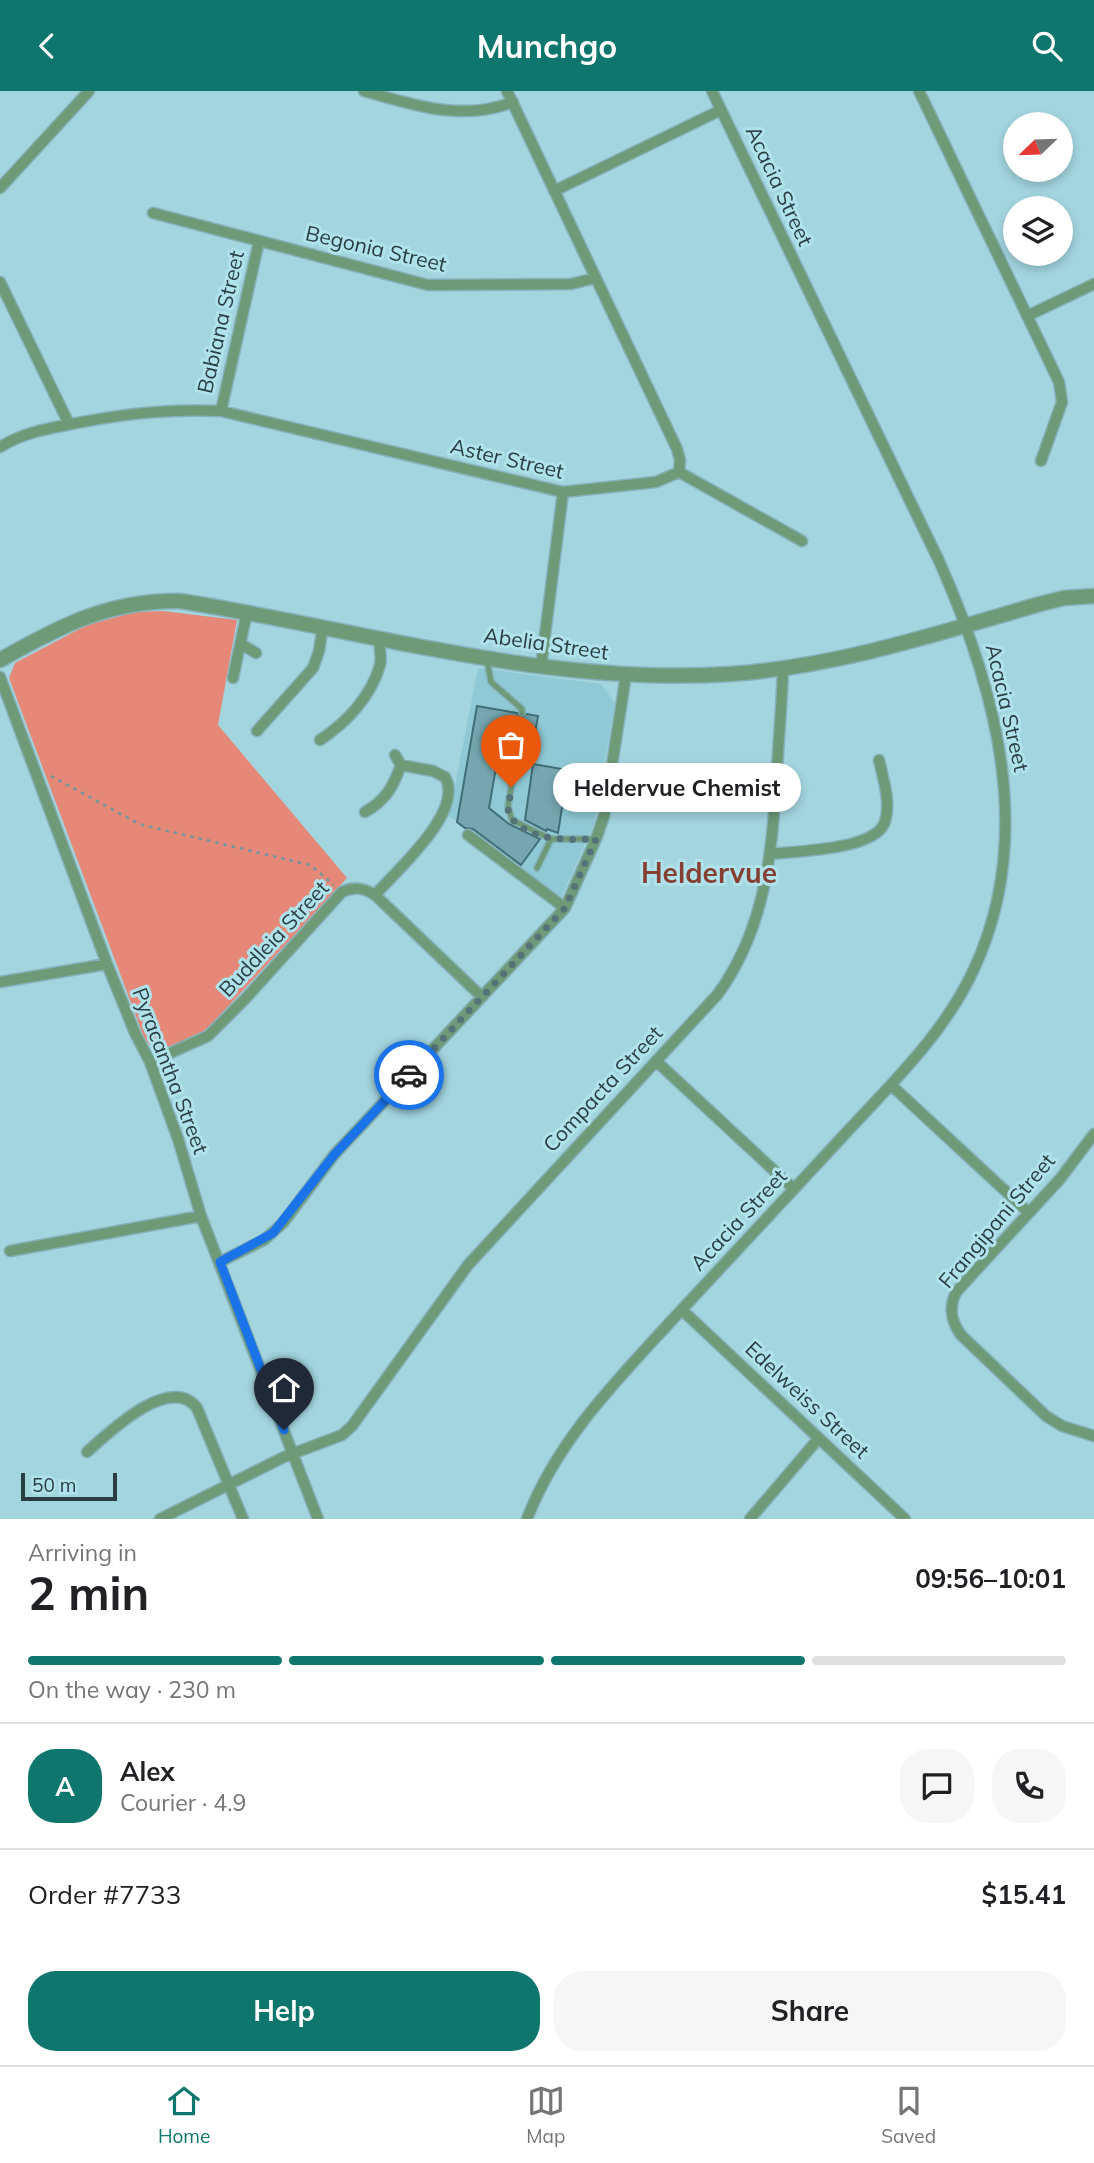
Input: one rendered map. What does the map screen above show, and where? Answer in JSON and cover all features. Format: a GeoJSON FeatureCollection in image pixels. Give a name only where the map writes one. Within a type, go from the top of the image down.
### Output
{"type":"FeatureCollection","features":[{"type":"Feature","properties":{"kind":"street"},"geometry":{"type":"LineString","coordinates":[[0,188],[89,91]]}},
{"type":"Feature","properties":{"kind":"street"},"geometry":{"type":"LineString","coordinates":[[364,91],[438,110],[477,112],[513,102]]}},
{"type":"Feature","properties":{"kind":"street"},"geometry":{"type":"LineString","coordinates":[[507,91],[677,449],[679,472],[802,541]]}},
{"type":"Feature","properties":{"kind":"street","name":"Acacia Street"},"geometry":{"type":"LineString","coordinates":[[527,1519],[567,1443],[609,1388],[891,1084],[943,1023],[974,969],[995,908],[1004,868],[1006,786],[987,687],[967,624],[712,91]]}},
{"type":"Feature","properties":{"kind":"street"},"geometry":{"type":"LineString","coordinates":[[919,91],[1062,393],[1059,416],[1041,461]]}},
{"type":"Feature","properties":{"kind":"street"},"geometry":{"type":"LineString","coordinates":[[554,191],[722,110]]}},
{"type":"Feature","properties":{"kind":"street","name":"Begonia Street"},"geometry":{"type":"LineString","coordinates":[[153,213],[443,287],[571,284],[595,278]]}},
{"type":"Feature","properties":{"kind":"street","name":"Babiana Street"},"geometry":{"type":"LineString","coordinates":[[221,411],[259,241]]}},
{"type":"Feature","properties":{"kind":"street"},"geometry":{"type":"LineString","coordinates":[[0,282],[69,424]]}},
{"type":"Feature","properties":{"kind":"street"},"geometry":{"type":"LineString","coordinates":[[1027,316],[1094,284]]}},
{"type":"Feature","properties":{"kind":"street","name":"Aster Street"},"geometry":{"type":"LineString","coordinates":[[0,447],[26,433],[153,410],[221,411],[564,492],[656,482],[679,472]]}},
{"type":"Feature","properties":{"kind":"street"},"geometry":{"type":"LineString","coordinates":[[541,667],[564,492]]}},
{"type":"Feature","properties":{"kind":"street","name":"Abelia Street"},"geometry":{"type":"LineString","coordinates":[[0,660],[53,630],[114,607],[149,601],[180,601],[541,667],[626,675],[719,674],[844,657],[1052,601],[1094,596]]}},
{"type":"Feature","properties":{"kind":"street"},"geometry":{"type":"LineString","coordinates":[[233,678],[247,612]]}},
{"type":"Feature","properties":{"kind":"street"},"geometry":{"type":"LineString","coordinates":[[257,731],[313,668],[323,627]]}},
{"type":"Feature","properties":{"kind":"street"},"geometry":{"type":"LineString","coordinates":[[320,740],[349,718],[371,685],[381,663],[379,637]]}},
{"type":"Feature","properties":{"kind":"street"},"geometry":{"type":"LineString","coordinates":[[241,644],[256,653]]}},
{"type":"Feature","properties":{"kind":"street","name":"Compacta Street"},"geometry":{"type":"LineString","coordinates":[[160,1519],[228,1484],[328,1441],[352,1426],[468,1265],[718,994],[738,963],[759,903],[771,854],[783,667]]}},
{"type":"Feature","properties":{"kind":"street"},"geometry":{"type":"LineString","coordinates":[[220,1262],[273,1233],[334,1155],[565,908],[596,839],[608,797],[626,675]]}},
{"type":"Feature","properties":{"kind":"street","name":"Pyracantha Street"},"geometry":{"type":"LineString","coordinates":[[0,677],[107,964],[135,1034],[150,1062],[178,1139],[201,1216],[318,1519]]}},
{"type":"Feature","properties":{"kind":"street"},"geometry":{"type":"LineString","coordinates":[[365,812],[384,799],[391,790],[398,760],[441,774],[447,781],[448,797],[440,820],[375,895],[482,997]]}},
{"type":"Feature","properties":{"kind":"street"},"geometry":{"type":"LineString","coordinates":[[771,854],[852,843],[873,837],[883,825],[887,805],[879,760]]}},
{"type":"Feature","properties":{"kind":"street"},"geometry":{"type":"LineString","coordinates":[[468,835],[565,908]]}},
{"type":"Feature","properties":{"kind":"street","name":"Buddleia Street"},"geometry":{"type":"LineString","coordinates":[[150,1062],[208,1036],[246,999],[342,892],[357,888],[375,895]]}},
{"type":"Feature","properties":{"kind":"street"},"geometry":{"type":"LineString","coordinates":[[0,982],[107,964]]}},
{"type":"Feature","properties":{"kind":"street"},"geometry":{"type":"LineString","coordinates":[[656,1061],[794,1189]]}},
{"type":"Feature","properties":{"kind":"street"},"geometry":{"type":"LineString","coordinates":[[891,1084],[1028,1212]]}},
{"type":"Feature","properties":{"kind":"street","name":"Frangipani Street"},"geometry":{"type":"LineString","coordinates":[[1094,1134],[1060,1179],[957,1291],[951,1306],[953,1321],[961,1335],[1046,1416],[1062,1426],[1094,1436]]}},
{"type":"Feature","properties":{"kind":"street"},"geometry":{"type":"LineString","coordinates":[[10,1251],[201,1216]]}},
{"type":"Feature","properties":{"kind":"street","name":"Edelweiss Street"},"geometry":{"type":"LineString","coordinates":[[682,1310],[905,1519]]}},
{"type":"Feature","properties":{"kind":"street"},"geometry":{"type":"LineString","coordinates":[[87,1452],[140,1408],[181,1397],[197,1408],[243,1519]]}},
{"type":"Feature","properties":{"kind":"street"},"geometry":{"type":"LineString","coordinates":[[750,1519],[819,1438]]}},
{"type":"Feature","properties":{"kind":"lane"},"geometry":{"type":"LineString","coordinates":[[486,658],[490,680],[523,709],[522,713]]}},
{"type":"Feature","properties":{"kind":"lane"},"geometry":{"type":"LineString","coordinates":[[519,742],[508,812],[516,824],[551,839],[596,839]]}},
{"type":"Feature","properties":{"kind":"lane"},"geometry":{"type":"LineString","coordinates":[[537,869],[551,839]]}},
{"type":"Feature","properties":{"kind":"path"},"geometry":{"type":"LineString","coordinates":[[33,766],[139,824],[310,865],[342,892]]}},
{"type":"Feature","properties":{"kind":"shaded area"},"geometry":{"type":"Polygon","coordinates":[[[163,611],[237,620],[218,725],[347,878],[209,1027],[177,1045],[159,1047],[145,1040],[9,678],[15,663],[87,625],[135,612],[163,611]]]}},
{"type":"Feature","properties":{"kind":"shaded area"},"geometry":{"type":"Polygon","coordinates":[[[478,668],[601,684],[615,703],[594,824],[561,898],[449,816],[478,668]]]}},
{"type":"Feature","properties":{"kind":"building"},"geometry":{"type":"Polygon","coordinates":[[[477,706],[517,713],[521,718],[527,714],[538,716],[533,745],[524,743],[519,737],[514,741],[501,739],[489,808],[509,824],[540,839],[521,865],[473,829],[465,828],[457,822],[477,706]]]}},
{"type":"Feature","properties":{"kind":"building"},"geometry":{"type":"Polygon","coordinates":[[[533,764],[568,770],[558,833],[547,829],[546,831],[525,820],[533,764]]]}},
{"type":"Feature","properties":{"kind":"way so far"},"geometry":{"type":"LineString","coordinates":[[409,1075],[565,908],[596,839],[551,839],[516,824],[508,812],[511,787]]}},
{"type":"Feature","properties":{"kind":"place","name":"Heldervue Chemist"},"geometry":{"type":"Point","coordinates":[511,787]}},
{"type":"Feature","properties":{"kind":"district","name":"Heldervue"},"geometry":{"type":"Point","coordinates":[709,873]}},
{"type":"Feature","properties":{"kind":"route"},"geometry":{"type":"LineString","coordinates":[[284,1430],[220,1262],[273,1233],[334,1155],[409,1075]]}}]}
